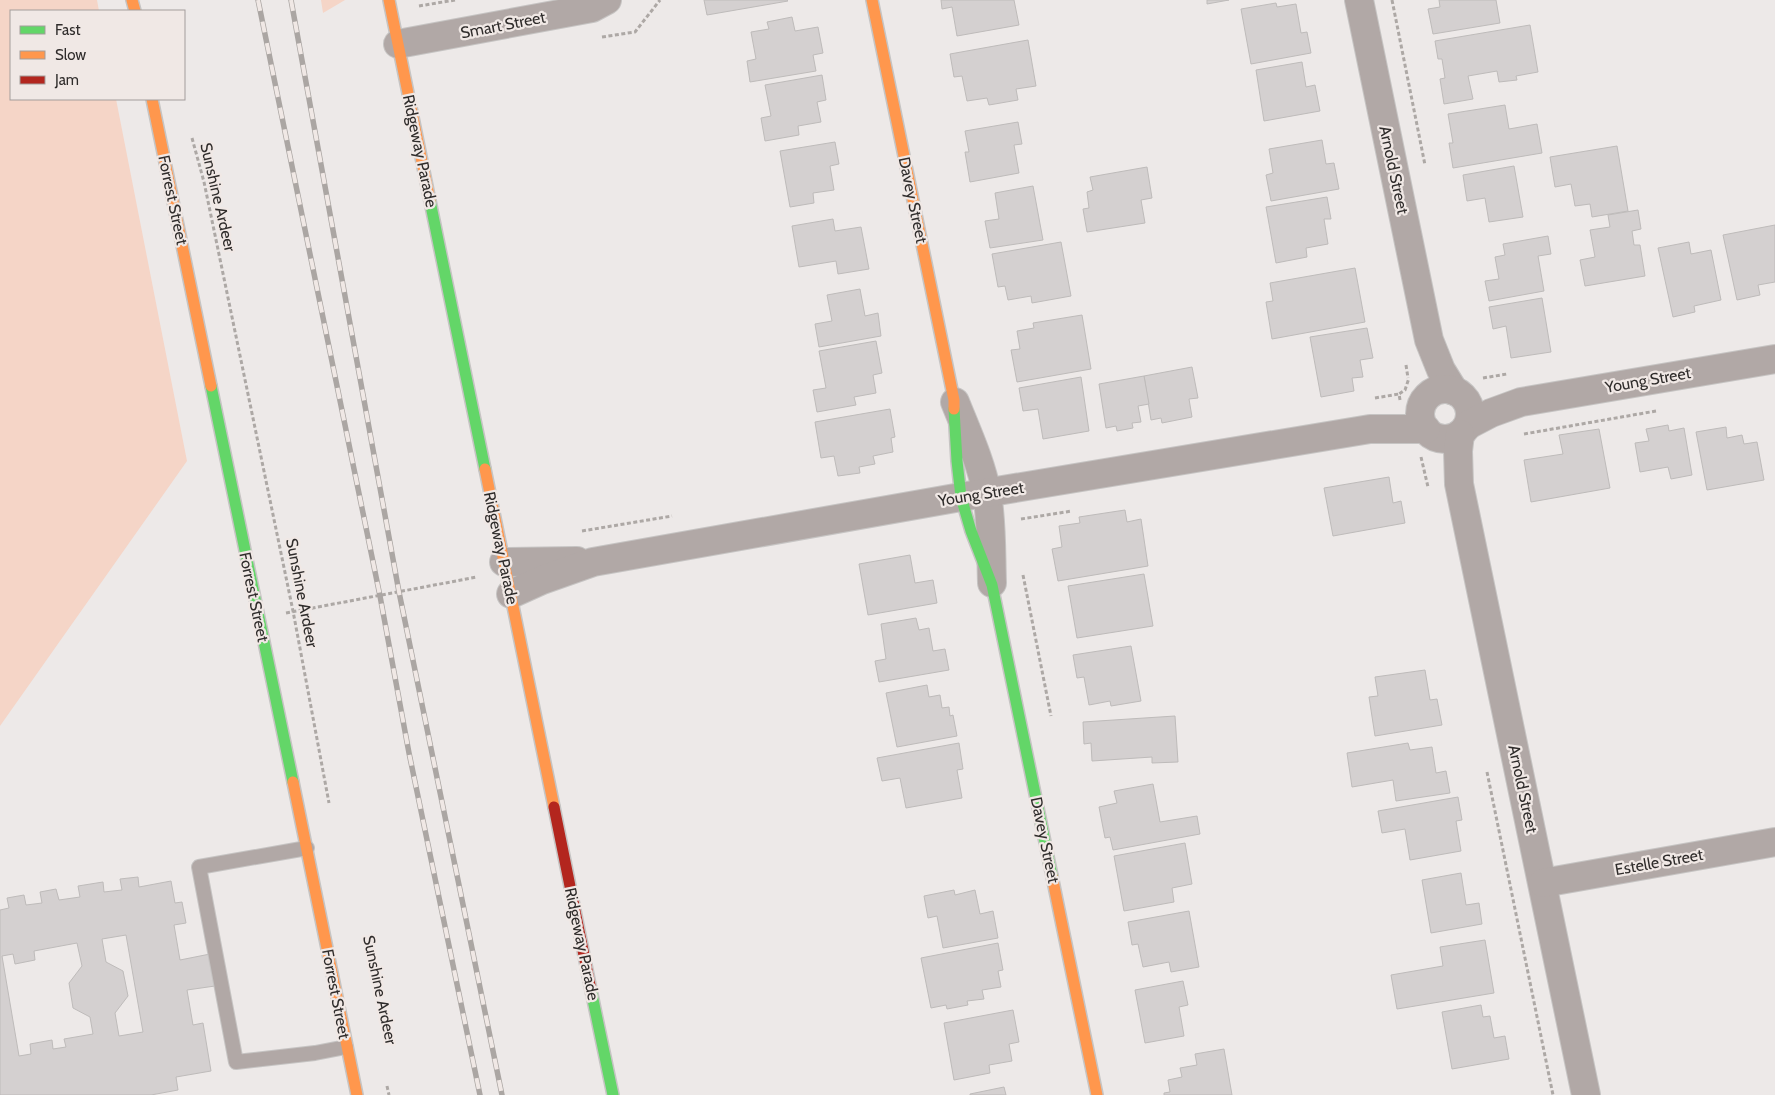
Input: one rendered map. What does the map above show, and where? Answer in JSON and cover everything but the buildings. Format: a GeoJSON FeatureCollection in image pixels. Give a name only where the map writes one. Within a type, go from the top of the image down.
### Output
{"type":"FeatureCollection","features":[{"type":"Feature","properties":{"kind":"street","name":"Ridgeway Parade"},"geometry":{"type":"LineString","coordinates":[[389,0],[613,1095]]}},
{"type":"Feature","properties":{"kind":"street","name":"Smart Street"},"geometry":{"type":"LineString","coordinates":[[398,44],[592,8],[607,0]]}},
{"type":"Feature","properties":{"kind":"street","name":"Davey Street"},"geometry":{"type":"LineString","coordinates":[[872,0],[954,400],[976,454],[974,495],[990,525],[992,585],[1097,1095]]}},
{"type":"Feature","properties":{"kind":"street","name":"Arnold Street"},"geometry":{"type":"LineString","coordinates":[[1360,0],[1429,340],[1441,370],[1442,396]]}},
{"type":"Feature","properties":{"kind":"street","name":"Forrest Street"},"geometry":{"type":"LineString","coordinates":[[152,100],[307,848],[356,1095]]}},
{"type":"Feature","properties":{"kind":"street","name":"Young Street"},"geometry":{"type":"LineString","coordinates":[[511,594],[542,580],[593,562],[974,495],[1370,429],[1441,435],[1521,402],[1775,359]]}},
{"type":"Feature","properties":{"kind":"street","name":"Young Street"},"geometry":{"type":"LineString","coordinates":[[1370,429],[1442,396],[1521,402]]}},
{"type":"Feature","properties":{"kind":"street"},"geometry":{"type":"LineString","coordinates":[[1442,396],[1471,411],[1441,435],[1421,418],[1421,410],[1442,396]]}},
{"type":"Feature","properties":{"kind":"street","name":"Arnold Street"},"geometry":{"type":"LineString","coordinates":[[1441,435],[1458,484],[1586,1095]]}},
{"type":"Feature","properties":{"kind":"street","name":"Young Street"},"geometry":{"type":"LineString","coordinates":[[504,562],[593,562]]}},
{"type":"Feature","properties":{"kind":"street","name":"Estelle Street"},"geometry":{"type":"LineString","coordinates":[[1543,883],[1775,842]]}},
{"type":"Feature","properties":{"kind":"lane"},"geometry":{"type":"LineString","coordinates":[[307,848],[199,866],[236,1062],[315,1053],[346,1047]]}},
{"type":"Feature","properties":{"kind":"path","name":"Sunshine Ardeer"},"geometry":{"type":"LineString","coordinates":[[192,137],[204,182],[293,611],[330,806]]}},
{"type":"Feature","properties":{"kind":"path"},"geometry":{"type":"LineString","coordinates":[[1515,436],[1659,411]]}},
{"type":"Feature","properties":{"kind":"path"},"geometry":{"type":"LineString","coordinates":[[1430,494],[1422,458],[1441,435]]}},
{"type":"Feature","properties":{"kind":"path"},"geometry":{"type":"LineString","coordinates":[[1021,520],[1079,510]]}},
{"type":"Feature","properties":{"kind":"path"},"geometry":{"type":"LineString","coordinates":[[259,619],[477,577]]}},
{"type":"Feature","properties":{"kind":"path"},"geometry":{"type":"LineString","coordinates":[[1485,766],[1553,1095]]}},
{"type":"Feature","properties":{"kind":"path"},"geometry":{"type":"LineString","coordinates":[[387,1085],[389,1095]]}},
{"type":"Feature","properties":{"kind":"shaded area"},"geometry":{"type":"Polygon","coordinates":[[[0,0],[97,0],[99,10],[10,10],[10,100],[116,100],[187,461],[0,726],[0,0]]]}},
{"type":"Feature","properties":{"kind":"shaded area"},"geometry":{"type":"Polygon","coordinates":[[[321,0],[345,0],[323,13],[321,0]]]}},
{"type":"Feature","properties":{"kind":"railway"},"geometry":{"type":"LineString","coordinates":[[258,0],[380,596],[409,753],[480,1095]]}},
{"type":"Feature","properties":{"kind":"railway"},"geometry":{"type":"LineString","coordinates":[[291,0],[399,592],[502,1095]]}},
{"type":"Feature","properties":{"kind":"traffic: fast"},"geometry":{"type":"LineString","coordinates":[[430,201],[485,469]]}},
{"type":"Feature","properties":{"kind":"traffic: fast"},"geometry":{"type":"LineString","coordinates":[[211,386],[293,782]]}},
{"type":"Feature","properties":{"kind":"traffic: fast"},"geometry":{"type":"LineString","coordinates":[[954,409],[961,497],[971,531],[992,585],[1052,876]]}},
{"type":"Feature","properties":{"kind":"traffic: fast"},"geometry":{"type":"LineString","coordinates":[[591,990],[613,1095]]}},
{"type":"Feature","properties":{"kind":"traffic: slow"},"geometry":{"type":"LineString","coordinates":[[132,0],[135,10]]}},
{"type":"Feature","properties":{"kind":"traffic: slow"},"geometry":{"type":"LineString","coordinates":[[389,0],[430,201]]}},
{"type":"Feature","properties":{"kind":"traffic: slow"},"geometry":{"type":"LineString","coordinates":[[872,0],[954,400],[954,409]]}},
{"type":"Feature","properties":{"kind":"traffic: slow"},"geometry":{"type":"LineString","coordinates":[[152,100],[211,386]]}},
{"type":"Feature","properties":{"kind":"traffic: slow"},"geometry":{"type":"LineString","coordinates":[[485,469],[554,807]]}},
{"type":"Feature","properties":{"kind":"traffic: slow"},"geometry":{"type":"LineString","coordinates":[[293,782],[357,1095]]}},
{"type":"Feature","properties":{"kind":"traffic: slow"},"geometry":{"type":"LineString","coordinates":[[1052,876],[1097,1095]]}},
{"type":"Feature","properties":{"kind":"traffic: jam"},"geometry":{"type":"LineString","coordinates":[[554,807],[591,990]]}}]}
